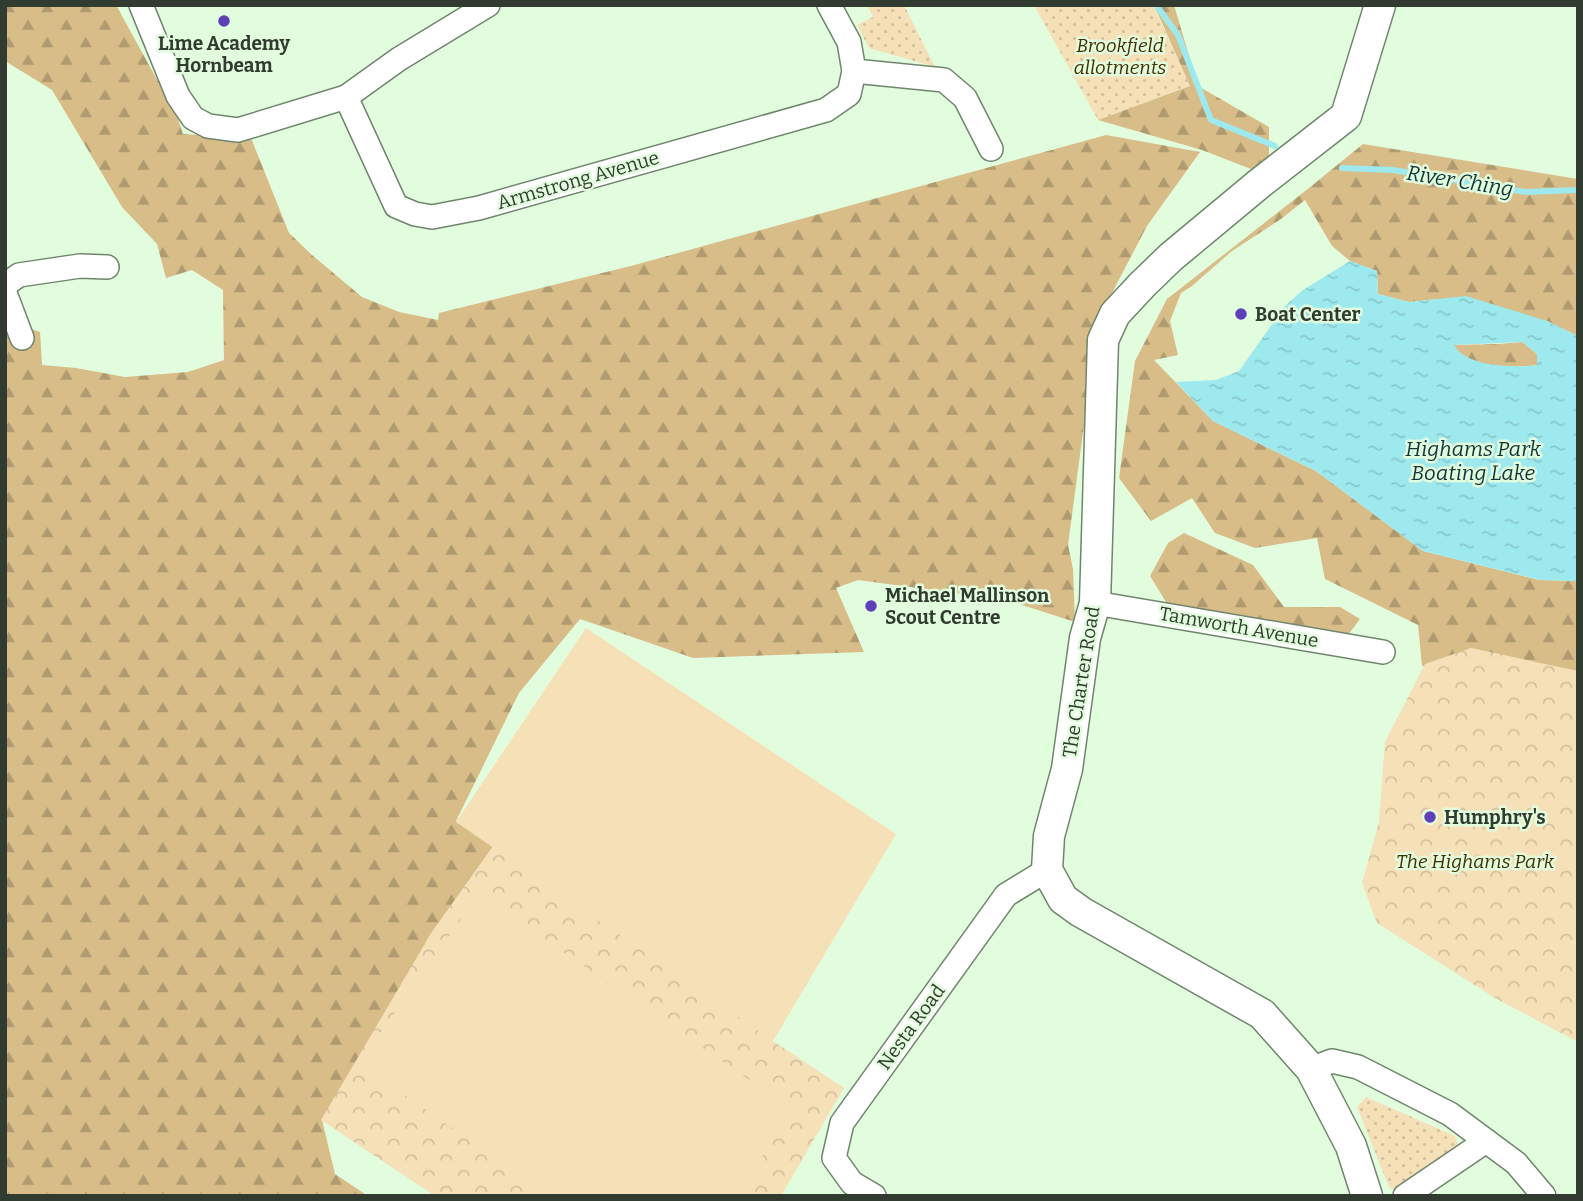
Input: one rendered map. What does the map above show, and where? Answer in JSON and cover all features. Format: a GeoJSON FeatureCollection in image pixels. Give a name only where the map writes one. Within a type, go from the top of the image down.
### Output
{"type":"FeatureCollection","features":[{"type":"Feature","properties":{"kind":"street"},"geometry":{"type":"LineString","coordinates":[[141,5],[178,96],[194,118],[208,126],[238,130],[346,97],[399,59],[488,5]]}},
{"type":"Feature","properties":{"kind":"street"},"geometry":{"type":"LineString","coordinates":[[829,5],[849,42],[854,71],[944,80],[965,98],[992,149]]}},
{"type":"Feature","properties":{"kind":"street","name":"The Charter Road"},"geometry":{"type":"LineString","coordinates":[[1047,870],[1049,836],[1068,769],[1085,638],[1095,603],[1103,340],[1115,314],[1171,257],[1346,116],[1377,6]]}},
{"type":"Feature","properties":{"kind":"street","name":"Armstrong Avenue"},"geometry":{"type":"LineString","coordinates":[[346,97],[396,206],[432,217],[479,208],[826,110],[849,94],[854,71]]}},
{"type":"Feature","properties":{"kind":"street"},"geometry":{"type":"LineString","coordinates":[[5,285],[19,275],[80,266],[107,267]]}},
{"type":"Feature","properties":{"kind":"street"},"geometry":{"type":"LineString","coordinates":[[5,293],[22,338]]}},
{"type":"Feature","properties":{"kind":"street","name":"Tamworth Avenue"},"geometry":{"type":"LineString","coordinates":[[1095,603],[1383,652]]}},
{"type":"Feature","properties":{"kind":"street"},"geometry":{"type":"LineString","coordinates":[[1047,870],[1063,899],[1082,912],[1262,1014],[1311,1069],[1351,1146],[1367,1196]]}},
{"type":"Feature","properties":{"kind":"street","name":"Nesta Road"},"geometry":{"type":"LineString","coordinates":[[874,1196],[852,1183],[834,1158],[842,1123],[1006,895],[1047,870]]}},
{"type":"Feature","properties":{"kind":"street"},"geometry":{"type":"LineString","coordinates":[[1311,1069],[1332,1061],[1359,1067],[1450,1114],[1516,1163],[1544,1196]]}},
{"type":"Feature","properties":{"kind":"street"},"geometry":{"type":"LineString","coordinates":[[1405,1196],[1486,1141]]}},
{"type":"Feature","properties":{"kind":"green space"},"geometry":{"type":"Polygon","coordinates":[[[5,5],[116,5],[177,116],[183,134],[251,138],[289,233],[362,297],[399,312],[438,320],[439,313],[631,266],[1106,135],[1200,152],[1147,226],[1089,337],[1086,410],[1068,545],[1073,569],[1075,622],[1007,600],[858,580],[836,588],[864,652],[693,658],[580,619],[519,693],[456,821],[494,845],[430,935],[361,1063],[322,1120],[335,1174],[368,1196],[5,1196],[5,320],[40,332],[42,365],[125,377],[188,372],[224,360],[223,290],[192,270],[166,278],[157,244],[122,207],[52,90],[5,61],[5,5]]]}},
{"type":"Feature","properties":{"kind":"green space"},"geometry":{"type":"Polygon","coordinates":[[[867,5],[904,5],[935,67],[869,48],[857,25],[873,17],[867,5]]]}},
{"type":"Feature","properties":{"kind":"green space","name":"Brookfield allotments"},"geometry":{"type":"Polygon","coordinates":[[[1034,5],[1153,5],[1190,86],[1098,120],[1034,5]]]}},
{"type":"Feature","properties":{"kind":"green space"},"geometry":{"type":"Polygon","coordinates":[[[1154,5],[1174,5],[1198,86],[1269,127],[1269,176],[1202,150],[1098,120],[1190,86],[1154,5]]]}},
{"type":"Feature","properties":{"kind":"green space"},"geometry":{"type":"Polygon","coordinates":[[[1363,144],[1578,179],[1578,336],[1547,321],[1439,299],[1409,302],[1378,294],[1377,271],[1350,261],[1332,246],[1305,200],[1232,251],[1181,293],[1170,321],[1178,355],[1154,360],[1213,421],[1316,471],[1423,551],[1539,580],[1578,581],[1578,682],[1422,666],[1418,625],[1325,579],[1317,538],[1255,548],[1215,533],[1192,498],[1151,521],[1119,478],[1135,361],[1167,299],[1363,144]]]}},
{"type":"Feature","properties":{"kind":"green space"},"geometry":{"type":"Polygon","coordinates":[[[1522,342],[1537,354],[1537,365],[1491,365],[1469,358],[1460,353],[1454,345],[1498,344],[1522,342]]]}},
{"type":"Feature","properties":{"kind":"green space"},"geometry":{"type":"Polygon","coordinates":[[[1184,533],[1253,565],[1284,607],[1340,607],[1360,619],[1348,635],[1170,608],[1150,576],[1168,543],[1184,533]]]}},
{"type":"Feature","properties":{"kind":"green space"},"geometry":{"type":"Polygon","coordinates":[[[586,628],[896,834],[773,1041],[456,822],[586,628]]]}},
{"type":"Feature","properties":{"kind":"green space","name":"The Highams Park"},"geometry":{"type":"Polygon","coordinates":[[[1471,648],[1578,671],[1578,1042],[1495,998],[1377,923],[1362,883],[1379,822],[1385,742],[1425,664],[1471,648]]]}},
{"type":"Feature","properties":{"kind":"green space"},"geometry":{"type":"Polygon","coordinates":[[[494,845],[844,1088],[781,1196],[435,1196],[321,1120],[430,935],[494,845]]]}},
{"type":"Feature","properties":{"kind":"green space"},"geometry":{"type":"Polygon","coordinates":[[[479,894],[794,1111],[735,1196],[549,1196],[359,1063],[479,894]]]}},
{"type":"Feature","properties":{"kind":"green space"},"geometry":{"type":"Polygon","coordinates":[[[1366,1097],[1455,1136],[1458,1145],[1395,1190],[1389,1187],[1357,1107],[1366,1097]]]}},
{"type":"Feature","properties":{"kind":"water","name":"Highams Park Boating Lake"},"geometry":{"type":"Polygon","coordinates":[[[1350,261],[1377,271],[1378,294],[1409,302],[1466,296],[1547,321],[1578,336],[1578,581],[1540,580],[1423,551],[1316,471],[1213,421],[1176,382],[1216,380],[1239,371],[1285,306],[1303,290],[1350,261]],[[1522,342],[1454,345],[1469,358],[1504,366],[1537,365],[1537,354],[1522,342]]]}},
{"type":"Feature","properties":{"kind":"waterway","name":"River Ching"},"geometry":{"type":"LineString","coordinates":[[1156,5],[1178,35],[1211,120],[1275,146]]}},
{"type":"Feature","properties":{"kind":"waterway","name":"River Ching"},"geometry":{"type":"LineString","coordinates":[[1342,168],[1393,170],[1526,192],[1578,190]]}},
{"type":"Feature","properties":{"kind":"place","name":"Lime Academy Hornbeam"},"geometry":{"type":"Point","coordinates":[224,21]}},
{"type":"Feature","properties":{"kind":"place","name":"Boat Center"},"geometry":{"type":"Point","coordinates":[1241,314]}},
{"type":"Feature","properties":{"kind":"place","name":"Michael Mallinson Scout Centre"},"geometry":{"type":"Point","coordinates":[871,606]}},
{"type":"Feature","properties":{"kind":"place","name":"Humphry's"},"geometry":{"type":"Point","coordinates":[1430,817]}}]}
